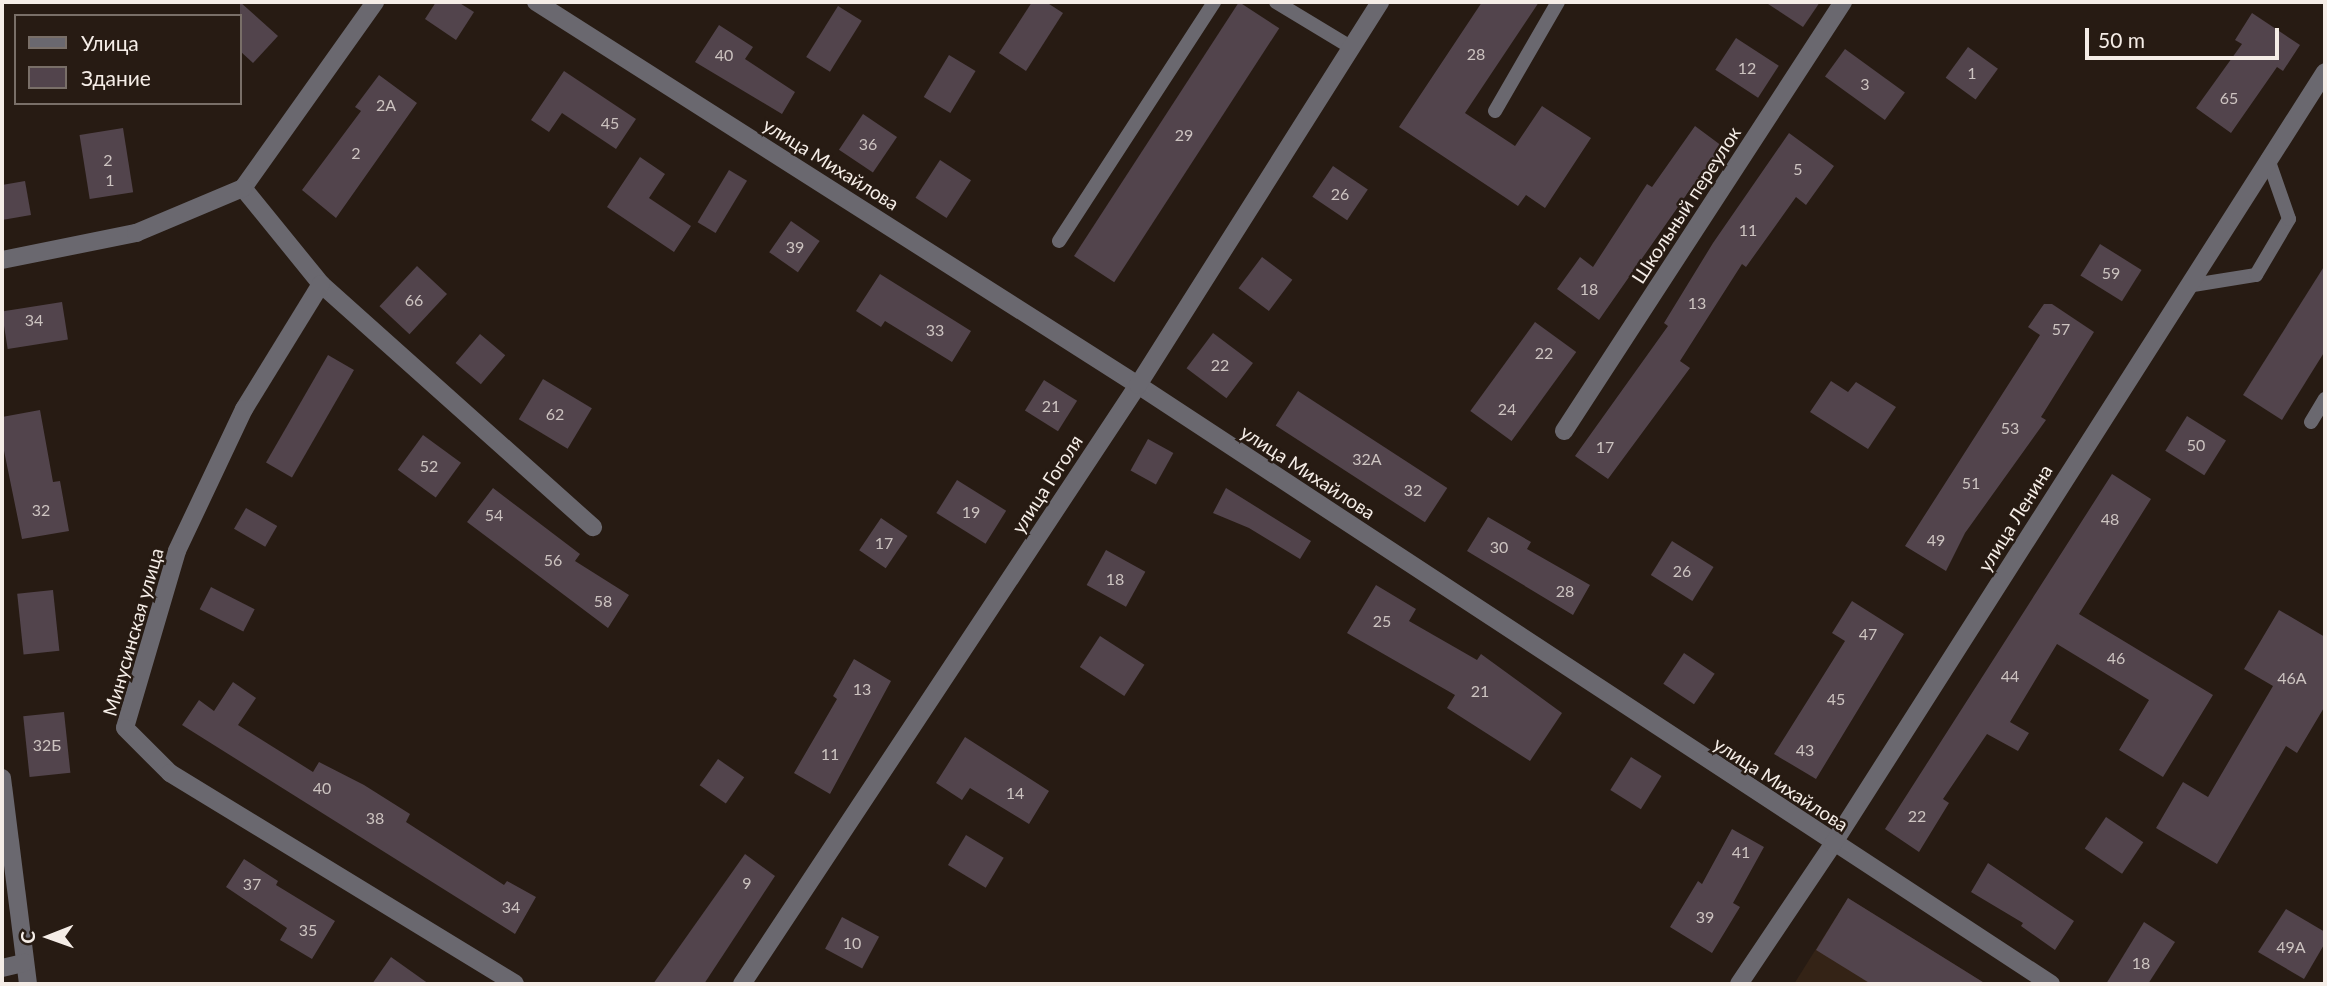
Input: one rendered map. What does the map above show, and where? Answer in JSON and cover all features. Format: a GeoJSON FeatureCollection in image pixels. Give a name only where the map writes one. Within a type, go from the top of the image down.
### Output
{"type":"FeatureCollection","features":[{"type":"Feature","properties":{"kind":"street"},"geometry":{"type":"LineString","coordinates":[[2,260],[136,233],[243,188],[375,2]]}},
{"type":"Feature","properties":{"kind":"street","name":"улица Михайлова"},"geometry":{"type":"LineString","coordinates":[[536,2],[1138,385],[1833,844],[2051,984]]}},
{"type":"Feature","properties":{"kind":"street","name":"улица Гоголя"},"geometry":{"type":"LineString","coordinates":[[742,984],[1138,385],[1380,2]]}},
{"type":"Feature","properties":{"kind":"street","name":"Школьный переулок"},"geometry":{"type":"LineString","coordinates":[[1564,431],[1843,2]]}},
{"type":"Feature","properties":{"kind":"street","name":"улица Ленина"},"geometry":{"type":"LineString","coordinates":[[1739,984],[1833,844],[2267,159],[2325,72]]}},
{"type":"Feature","properties":{"kind":"street"},"geometry":{"type":"LineString","coordinates":[[243,188],[321,285],[593,527]]}},
{"type":"Feature","properties":{"kind":"street","name":"Минусинская улица"},"geometry":{"type":"LineString","coordinates":[[321,285],[244,409],[177,551],[125,728],[170,773],[515,984]]}},
{"type":"Feature","properties":{"kind":"street"},"geometry":{"type":"LineString","coordinates":[[2,778],[28,984]]}},
{"type":"Feature","properties":{"kind":"street"},"geometry":{"type":"LineString","coordinates":[[2,968],[24,963]]}},
{"type":"Feature","properties":{"kind":"lane"},"geometry":{"type":"LineString","coordinates":[[1059,241],[1214,2]]}},
{"type":"Feature","properties":{"kind":"lane"},"geometry":{"type":"LineString","coordinates":[[1276,2],[1352,48]]}},
{"type":"Feature","properties":{"kind":"lane"},"geometry":{"type":"LineString","coordinates":[[1495,111],[1558,2]]}},
{"type":"Feature","properties":{"kind":"lane"},"geometry":{"type":"LineString","coordinates":[[2187,286],[2256,275],[2289,219],[2267,159]]}},
{"type":"Feature","properties":{"kind":"lane"},"geometry":{"type":"LineString","coordinates":[[2311,422],[2325,400]]}},
{"type":"Feature","properties":{"kind":"shaded area"},"geometry":{"type":"Polygon","coordinates":[[[1848,898],[1986,984],[1794,984],[1848,898]]]}},
{"type":"Feature","properties":{"kind":"building"},"geometry":{"type":"Polygon","coordinates":[[[240,2],[278,36],[253,63],[242,53],[240,2]]]}},
{"type":"Feature","properties":{"kind":"building"},"geometry":{"type":"Polygon","coordinates":[[[436,2],[458,2],[474,12],[456,40],[425,19],[436,2]]]}},
{"type":"Feature","properties":{"kind":"building"},"geometry":{"type":"Polygon","coordinates":[[[1032,2],[1046,2],[1063,13],[1026,71],[999,53],[1032,2]]]}},
{"type":"Feature","properties":{"kind":"building"},"geometry":{"type":"Polygon","coordinates":[[[1239,2],[1279,28],[1114,282],[1074,256],[1239,2]]]}},
{"type":"Feature","properties":{"kind":"building"},"geometry":{"type":"Polygon","coordinates":[[[1482,2],[1539,2],[1465,113],[1515,146],[1542,106],[1591,138],[1545,208],[1526,195],[1518,206],[1399,127],[1482,2]]]}},
{"type":"Feature","properties":{"kind":"building"},"geometry":{"type":"Polygon","coordinates":[[[1765,2],[1820,2],[1803,27],[1765,2]]]}},
{"type":"Feature","properties":{"kind":"building"},"geometry":{"type":"Polygon","coordinates":[[[838,6],[862,21],[830,72],[806,57],[838,6]]]}},
{"type":"Feature","properties":{"kind":"building"},"geometry":{"type":"Polygon","coordinates":[[[2252,13],[2300,45],[2283,71],[2277,67],[2231,133],[2196,108],[2242,44],[2235,40],[2252,13]]]}},
{"type":"Feature","properties":{"kind":"building"},"geometry":{"type":"Polygon","coordinates":[[[719,25],[753,47],[745,59],[795,92],[782,114],[695,62],[719,25]]]}},
{"type":"Feature","properties":{"kind":"building"},"geometry":{"type":"Polygon","coordinates":[[[1736,38],[1779,66],[1758,98],[1715,70],[1736,38]]]}},
{"type":"Feature","properties":{"kind":"building"},"geometry":{"type":"Polygon","coordinates":[[[1968,47],[1998,69],[1976,99],[1946,78],[1968,47]]]}},
{"type":"Feature","properties":{"kind":"building"},"geometry":{"type":"Polygon","coordinates":[[[1845,49],[1905,92],[1885,120],[1825,77],[1845,49]]]}},
{"type":"Feature","properties":{"kind":"building"},"geometry":{"type":"Polygon","coordinates":[[[949,55],[976,71],[950,113],[924,97],[949,55]]]}},
{"type":"Feature","properties":{"kind":"building"},"geometry":{"type":"Polygon","coordinates":[[[564,71],[636,119],[616,149],[562,113],[549,132],[531,120],[564,71]]]}},
{"type":"Feature","properties":{"kind":"building"},"geometry":{"type":"Polygon","coordinates":[[[379,75],[417,103],[336,218],[302,190],[361,111],[355,107],[379,75]]]}},
{"type":"Feature","properties":{"kind":"building"},"geometry":{"type":"Polygon","coordinates":[[[863,114],[897,137],[873,173],[839,150],[863,114]]]}},
{"type":"Feature","properties":{"kind":"building"},"geometry":{"type":"Polygon","coordinates":[[[1695,126],[1726,149],[1698,188],[1694,184],[1599,320],[1557,289],[1580,257],[1593,267],[1647,184],[1652,187],[1695,126]]]}},
{"type":"Feature","properties":{"kind":"building"},"geometry":{"type":"Polygon","coordinates":[[[123,128],[133,192],[90,199],[80,135],[123,128]]]}},
{"type":"Feature","properties":{"kind":"building"},"geometry":{"type":"Polygon","coordinates":[[[1789,133],[1834,166],[1806,205],[1796,197],[1746,267],[1742,264],[1680,361],[1690,368],[1608,479],[1575,456],[1668,326],[1664,323],[1713,243],[1789,133]]]}},
{"type":"Feature","properties":{"kind":"building"},"geometry":{"type":"Polygon","coordinates":[[[640,157],[665,174],[649,198],[691,226],[674,252],[607,207],[640,157]]]}},
{"type":"Feature","properties":{"kind":"building"},"geometry":{"type":"Polygon","coordinates":[[[940,160],[971,180],[947,218],[915,198],[940,160]]]}},
{"type":"Feature","properties":{"kind":"building"},"geometry":{"type":"Polygon","coordinates":[[[1333,166],[1368,189],[1347,220],[1312,197],[1333,166]]]}},
{"type":"Feature","properties":{"kind":"building"},"geometry":{"type":"Polygon","coordinates":[[[729,170],[747,181],[716,233],[698,222],[729,170]]]}},
{"type":"Feature","properties":{"kind":"building"},"geometry":{"type":"Polygon","coordinates":[[[25,181],[31,215],[2,220],[2,185],[25,181]]]}},
{"type":"Feature","properties":{"kind":"building"},"geometry":{"type":"Polygon","coordinates":[[[791,221],[820,241],[798,272],[769,252],[791,221]]]}},
{"type":"Feature","properties":{"kind":"building"},"geometry":{"type":"Polygon","coordinates":[[[2100,244],[2142,270],[2122,301],[2080,275],[2100,244]]]}},
{"type":"Feature","properties":{"kind":"building"},"geometry":{"type":"Polygon","coordinates":[[[1262,257],[1292,280],[1269,311],[1239,288],[1262,257]]]}},
{"type":"Feature","properties":{"kind":"building"},"geometry":{"type":"Polygon","coordinates":[[[2325,265],[2325,351],[2282,420],[2243,395],[2325,265]]]}},
{"type":"Feature","properties":{"kind":"building"},"geometry":{"type":"Polygon","coordinates":[[[417,266],[447,294],[409,334],[379,306],[417,266]]]}},
{"type":"Feature","properties":{"kind":"building"},"geometry":{"type":"Polygon","coordinates":[[[880,274],[971,331],[952,362],[885,321],[881,327],[856,311],[880,274]]]}},
{"type":"Feature","properties":{"kind":"building"},"geometry":{"type":"Polygon","coordinates":[[[62,302],[68,340],[8,349],[2,312],[62,302]]]}},
{"type":"Feature","properties":{"kind":"building"},"geometry":{"type":"Polygon","coordinates":[[[2044,304],[2052,304],[2094,332],[2041,417],[2046,420],[1965,533],[1946,571],[1905,546],[2040,335],[2028,327],[2044,304]]]}},
{"type":"Feature","properties":{"kind":"building"},"geometry":{"type":"Polygon","coordinates":[[[1535,322],[1576,352],[1512,441],[1470,411],[1535,322]]]}},
{"type":"Feature","properties":{"kind":"building"},"geometry":{"type":"Polygon","coordinates":[[[1213,333],[1253,363],[1226,398],[1187,368],[1213,333]]]}},
{"type":"Feature","properties":{"kind":"building"},"geometry":{"type":"Polygon","coordinates":[[[480,334],[505,355],[481,384],[456,363],[480,334]]]}},
{"type":"Feature","properties":{"kind":"building"},"geometry":{"type":"Polygon","coordinates":[[[328,355],[354,370],[292,477],[266,462],[328,355]]]}},
{"type":"Feature","properties":{"kind":"building"},"geometry":{"type":"Polygon","coordinates":[[[543,379],[592,408],[568,449],[519,419],[543,379]]]}},
{"type":"Feature","properties":{"kind":"building"},"geometry":{"type":"Polygon","coordinates":[[[1044,380],[1077,401],[1058,431],[1025,411],[1044,380]]]}},
{"type":"Feature","properties":{"kind":"building"},"geometry":{"type":"Polygon","coordinates":[[[1831,381],[1848,392],[1856,382],[1896,407],[1868,449],[1810,412],[1831,381]]]}},
{"type":"Feature","properties":{"kind":"building"},"geometry":{"type":"Polygon","coordinates":[[[1298,391],[1447,488],[1425,522],[1276,425],[1298,391]]]}},
{"type":"Feature","properties":{"kind":"building"},"geometry":{"type":"Polygon","coordinates":[[[40,410],[53,482],[60,481],[69,531],[22,539],[2,441],[2,417],[40,410]]]}},
{"type":"Feature","properties":{"kind":"building"},"geometry":{"type":"Polygon","coordinates":[[[2187,416],[2226,440],[2204,475],[2165,451],[2187,416]]]}},
{"type":"Feature","properties":{"kind":"building"},"geometry":{"type":"Polygon","coordinates":[[[423,435],[461,463],[436,497],[398,470],[423,435]]]}},
{"type":"Feature","properties":{"kind":"building"},"geometry":{"type":"Polygon","coordinates":[[[1148,439],[1173,453],[1156,485],[1131,470],[1148,439]]]}},
{"type":"Feature","properties":{"kind":"building"},"geometry":{"type":"Polygon","coordinates":[[[2112,474],[2151,499],[2079,614],[2213,695],[2163,777],[2119,750],[2149,700],[2057,644],[2010,722],[2029,733],[2018,751],[1987,734],[1943,799],[1949,803],[1919,852],[1885,829],[2112,474]]]}},
{"type":"Feature","properties":{"kind":"building"},"geometry":{"type":"Polygon","coordinates":[[[957,480],[1006,511],[986,544],[936,513],[957,480]]]}},
{"type":"Feature","properties":{"kind":"building"},"geometry":{"type":"Polygon","coordinates":[[[493,488],[580,554],[575,561],[629,595],[608,628],[467,522],[493,488]]]}},
{"type":"Feature","properties":{"kind":"building"},"geometry":{"type":"Polygon","coordinates":[[[1226,488],[1311,541],[1300,559],[1249,528],[1213,513],[1226,488]]]}},
{"type":"Feature","properties":{"kind":"building"},"geometry":{"type":"Polygon","coordinates":[[[246,508],[277,526],[265,547],[234,529],[246,508]]]}},
{"type":"Feature","properties":{"kind":"building"},"geometry":{"type":"Polygon","coordinates":[[[1488,517],[1531,542],[1527,549],[1590,585],[1573,615],[1467,551],[1488,517]]]}},
{"type":"Feature","properties":{"kind":"building"},"geometry":{"type":"Polygon","coordinates":[[[881,518],[908,536],[886,568],[859,550],[881,518]]]}},
{"type":"Feature","properties":{"kind":"building"},"geometry":{"type":"Polygon","coordinates":[[[1672,541],[1714,567],[1692,601],[1651,575],[1672,541]]]}},
{"type":"Feature","properties":{"kind":"building"},"geometry":{"type":"Polygon","coordinates":[[[1106,550],[1145,572],[1126,607],[1087,585],[1106,550]]]}},
{"type":"Feature","properties":{"kind":"building"},"geometry":{"type":"Polygon","coordinates":[[[1376,585],[1416,609],[1409,621],[1477,660],[1481,654],[1562,713],[1530,761],[1447,708],[1455,695],[1347,633],[1376,585]]]}},
{"type":"Feature","properties":{"kind":"building"},"geometry":{"type":"Polygon","coordinates":[[[211,587],[255,609],[243,632],[200,609],[211,587]]]}},
{"type":"Feature","properties":{"kind":"building"},"geometry":{"type":"Polygon","coordinates":[[[53,590],[59,651],[24,654],[17,594],[53,590]]]}},
{"type":"Feature","properties":{"kind":"building"},"geometry":{"type":"Polygon","coordinates":[[[1852,601],[1904,634],[1816,779],[1774,754],[1845,641],[1832,633],[1852,601]]]}},
{"type":"Feature","properties":{"kind":"building"},"geometry":{"type":"Polygon","coordinates":[[[2279,610],[2325,637],[2325,706],[2297,753],[2286,746],[2217,864],[2156,828],[2183,782],[2208,797],[2273,686],[2244,669],[2279,610]]]}},
{"type":"Feature","properties":{"kind":"building"},"geometry":{"type":"Polygon","coordinates":[[[1100,636],[1144,665],[1124,696],[1080,667],[1100,636]]]}},
{"type":"Feature","properties":{"kind":"building"},"geometry":{"type":"Polygon","coordinates":[[[1684,653],[1715,674],[1694,704],[1663,684],[1684,653]]]}},
{"type":"Feature","properties":{"kind":"building"},"geometry":{"type":"Polygon","coordinates":[[[854,659],[891,681],[830,794],[794,773],[837,699],[833,696],[854,659]]]}},
{"type":"Feature","properties":{"kind":"building"},"geometry":{"type":"Polygon","coordinates":[[[233,682],[256,698],[238,725],[313,772],[319,762],[364,785],[410,814],[406,822],[504,885],[507,881],[536,897],[515,934],[182,725],[199,700],[214,711],[233,682]]]}},
{"type":"Feature","properties":{"kind":"building"},"geometry":{"type":"Polygon","coordinates":[[[64,712],[70,773],[30,777],[23,716],[64,712]]]}},
{"type":"Feature","properties":{"kind":"building"},"geometry":{"type":"Polygon","coordinates":[[[965,737],[1049,791],[1029,824],[970,788],[962,800],[936,783],[965,737]]]}},
{"type":"Feature","properties":{"kind":"building"},"geometry":{"type":"Polygon","coordinates":[[[1631,757],[1662,776],[1641,809],[1610,790],[1631,757]]]}},
{"type":"Feature","properties":{"kind":"building"},"geometry":{"type":"Polygon","coordinates":[[[718,759],[744,777],[726,804],[700,785],[718,759]]]}},
{"type":"Feature","properties":{"kind":"building"},"geometry":{"type":"Polygon","coordinates":[[[2106,817],[2143,842],[2122,874],[2085,849],[2106,817]]]}},
{"type":"Feature","properties":{"kind":"building"},"geometry":{"type":"Polygon","coordinates":[[[1732,829],[1764,847],[1733,903],[1740,907],[1712,953],[1670,927],[1698,881],[1702,884],[1732,829]]]}},
{"type":"Feature","properties":{"kind":"building"},"geometry":{"type":"Polygon","coordinates":[[[966,835],[1004,858],[986,888],[948,865],[966,835]]]}},
{"type":"Feature","properties":{"kind":"building"},"geometry":{"type":"Polygon","coordinates":[[[745,854],[775,876],[704,984],[653,984],[745,854]]]}},
{"type":"Feature","properties":{"kind":"building"},"geometry":{"type":"Polygon","coordinates":[[[244,859],[278,881],[276,885],[335,921],[312,959],[280,940],[287,928],[226,887],[244,859]]]}},
{"type":"Feature","properties":{"kind":"building"},"geometry":{"type":"Polygon","coordinates":[[[1988,863],[2074,921],[2055,950],[2021,926],[2023,923],[1971,892],[1988,863]]]}},
{"type":"Feature","properties":{"kind":"building"},"geometry":{"type":"Polygon","coordinates":[[[1848,898],[1986,984],[1871,984],[1816,950],[1848,898]]]}},
{"type":"Feature","properties":{"kind":"building"},"geometry":{"type":"Polygon","coordinates":[[[2286,909],[2325,932],[2325,943],[2304,979],[2258,952],[2286,909]]]}},
{"type":"Feature","properties":{"kind":"building"},"geometry":{"type":"Polygon","coordinates":[[[842,917],[879,937],[862,969],[825,949],[842,917]]]}},
{"type":"Feature","properties":{"kind":"building"},"geometry":{"type":"Polygon","coordinates":[[[2144,922],[2175,942],[2148,984],[2106,984],[2144,922]]]}},
{"type":"Feature","properties":{"kind":"building"},"geometry":{"type":"Polygon","coordinates":[[[391,957],[429,984],[372,984],[391,957]]]}}]}
